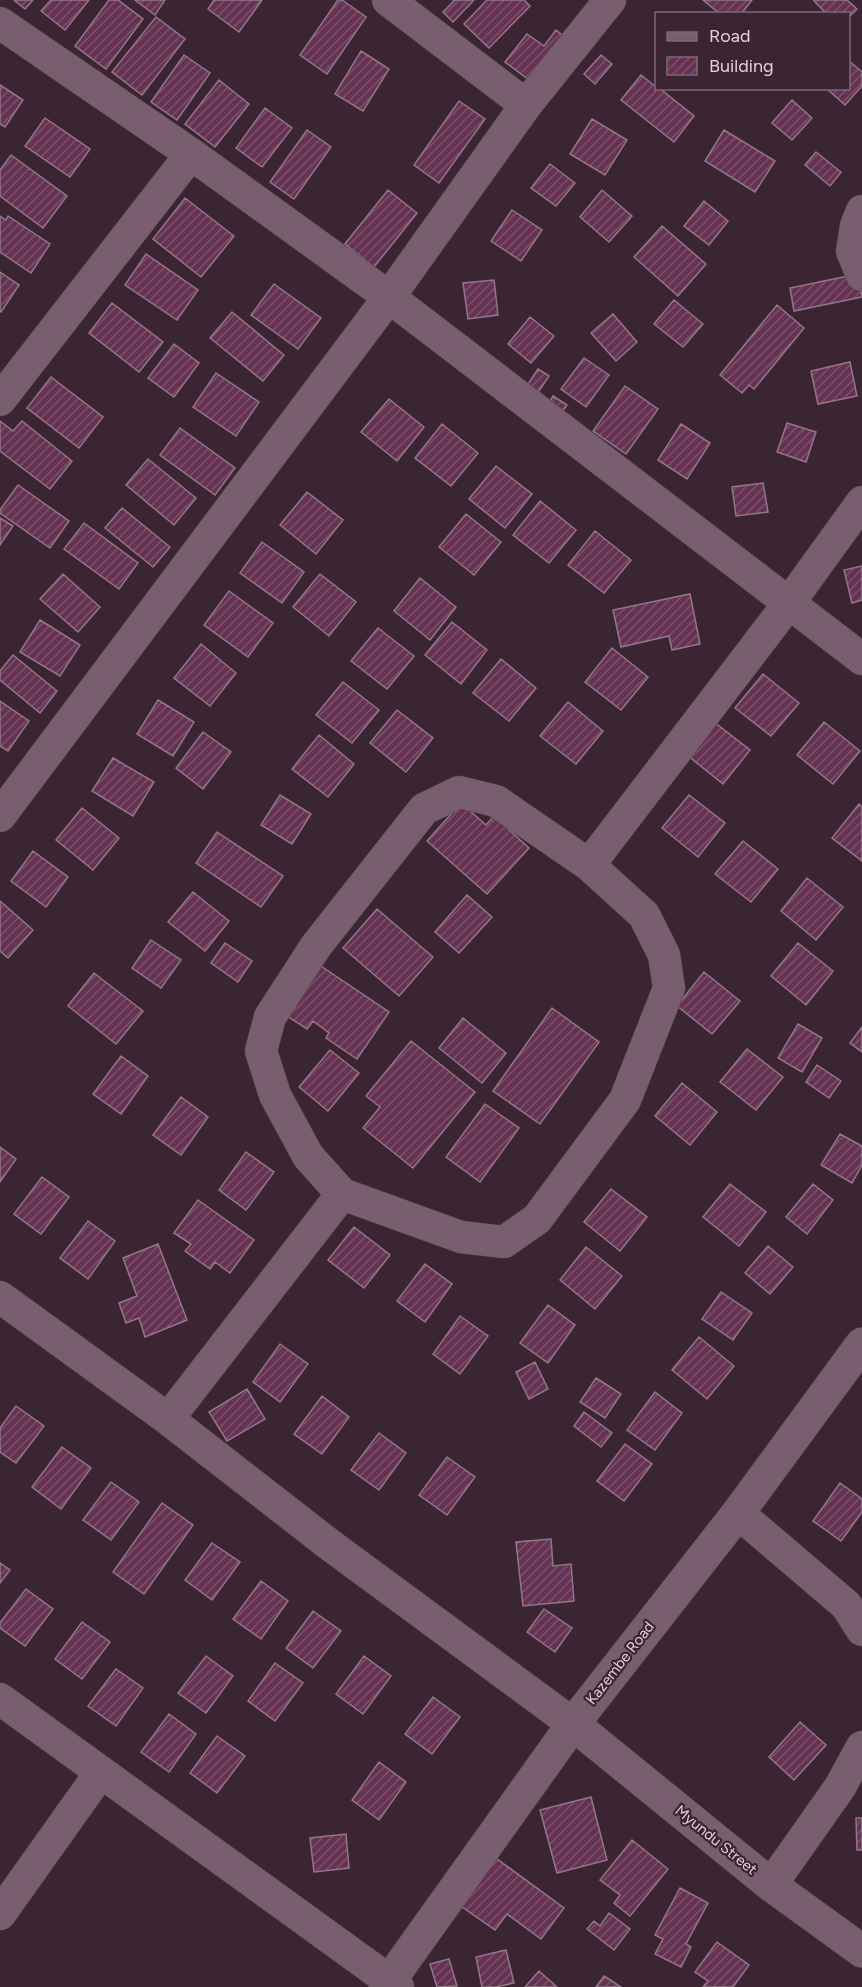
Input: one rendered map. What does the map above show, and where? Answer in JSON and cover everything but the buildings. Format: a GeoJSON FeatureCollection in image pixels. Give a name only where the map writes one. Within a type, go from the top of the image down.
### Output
{"type":"FeatureCollection","features":[{"type":"Feature","properties":{"kind":"main road","name":"Kazembe Road"},"geometry":{"type":"LineString","coordinates":[[390,1985],[573,1724],[738,1513],[862,1344]]}},
{"type":"Feature","properties":{"kind":"main road","name":"Myundu Street"},"geometry":{"type":"LineString","coordinates":[[573,1724],[771,1885],[862,1951]]}},
{"type":"Feature","properties":{"kind":"street"},"geometry":{"type":"LineString","coordinates":[[388,0],[526,105]]}},
{"type":"Feature","properties":{"kind":"street"},"geometry":{"type":"LineString","coordinates":[[0,816],[389,297],[526,105],[610,0]]}},
{"type":"Feature","properties":{"kind":"street"},"geometry":{"type":"LineString","coordinates":[[0,23],[191,154],[389,297],[862,659]]}},
{"type":"Feature","properties":{"kind":"street"},"geometry":{"type":"LineString","coordinates":[[0,400],[191,154]]}},
{"type":"Feature","properties":{"kind":"street"},"geometry":{"type":"LineString","coordinates":[[862,211],[856,226],[852,251],[862,275]]}},
{"type":"Feature","properties":{"kind":"street"},"geometry":{"type":"LineString","coordinates":[[589,865],[789,603],[862,502]]}},
{"type":"Feature","properties":{"kind":"street"},"geometry":{"type":"LineString","coordinates":[[459,792],[496,801],[589,865],[644,915],[664,955],[669,988],[625,1100],[537,1219],[504,1242],[461,1237],[342,1194],[308,1156],[275,1095],[261,1051],[270,1017],[316,946],[424,809],[459,792]]}},
{"type":"Feature","properties":{"kind":"street"},"geometry":{"type":"LineString","coordinates":[[168,1419],[342,1194]]}},
{"type":"Feature","properties":{"kind":"street"},"geometry":{"type":"LineString","coordinates":[[0,1297],[168,1419],[330,1545],[573,1724]]}},
{"type":"Feature","properties":{"kind":"street"},"geometry":{"type":"LineString","coordinates":[[738,1513],[846,1605],[862,1630]]}},
{"type":"Feature","properties":{"kind":"street"},"geometry":{"type":"LineString","coordinates":[[0,1699],[390,1985]]}},
{"type":"Feature","properties":{"kind":"street"},"geometry":{"type":"LineString","coordinates":[[771,1885],[840,1787],[862,1747]]}},
{"type":"Feature","properties":{"kind":"street"},"geometry":{"type":"LineString","coordinates":[[0,1914],[101,1772]]}}]}
